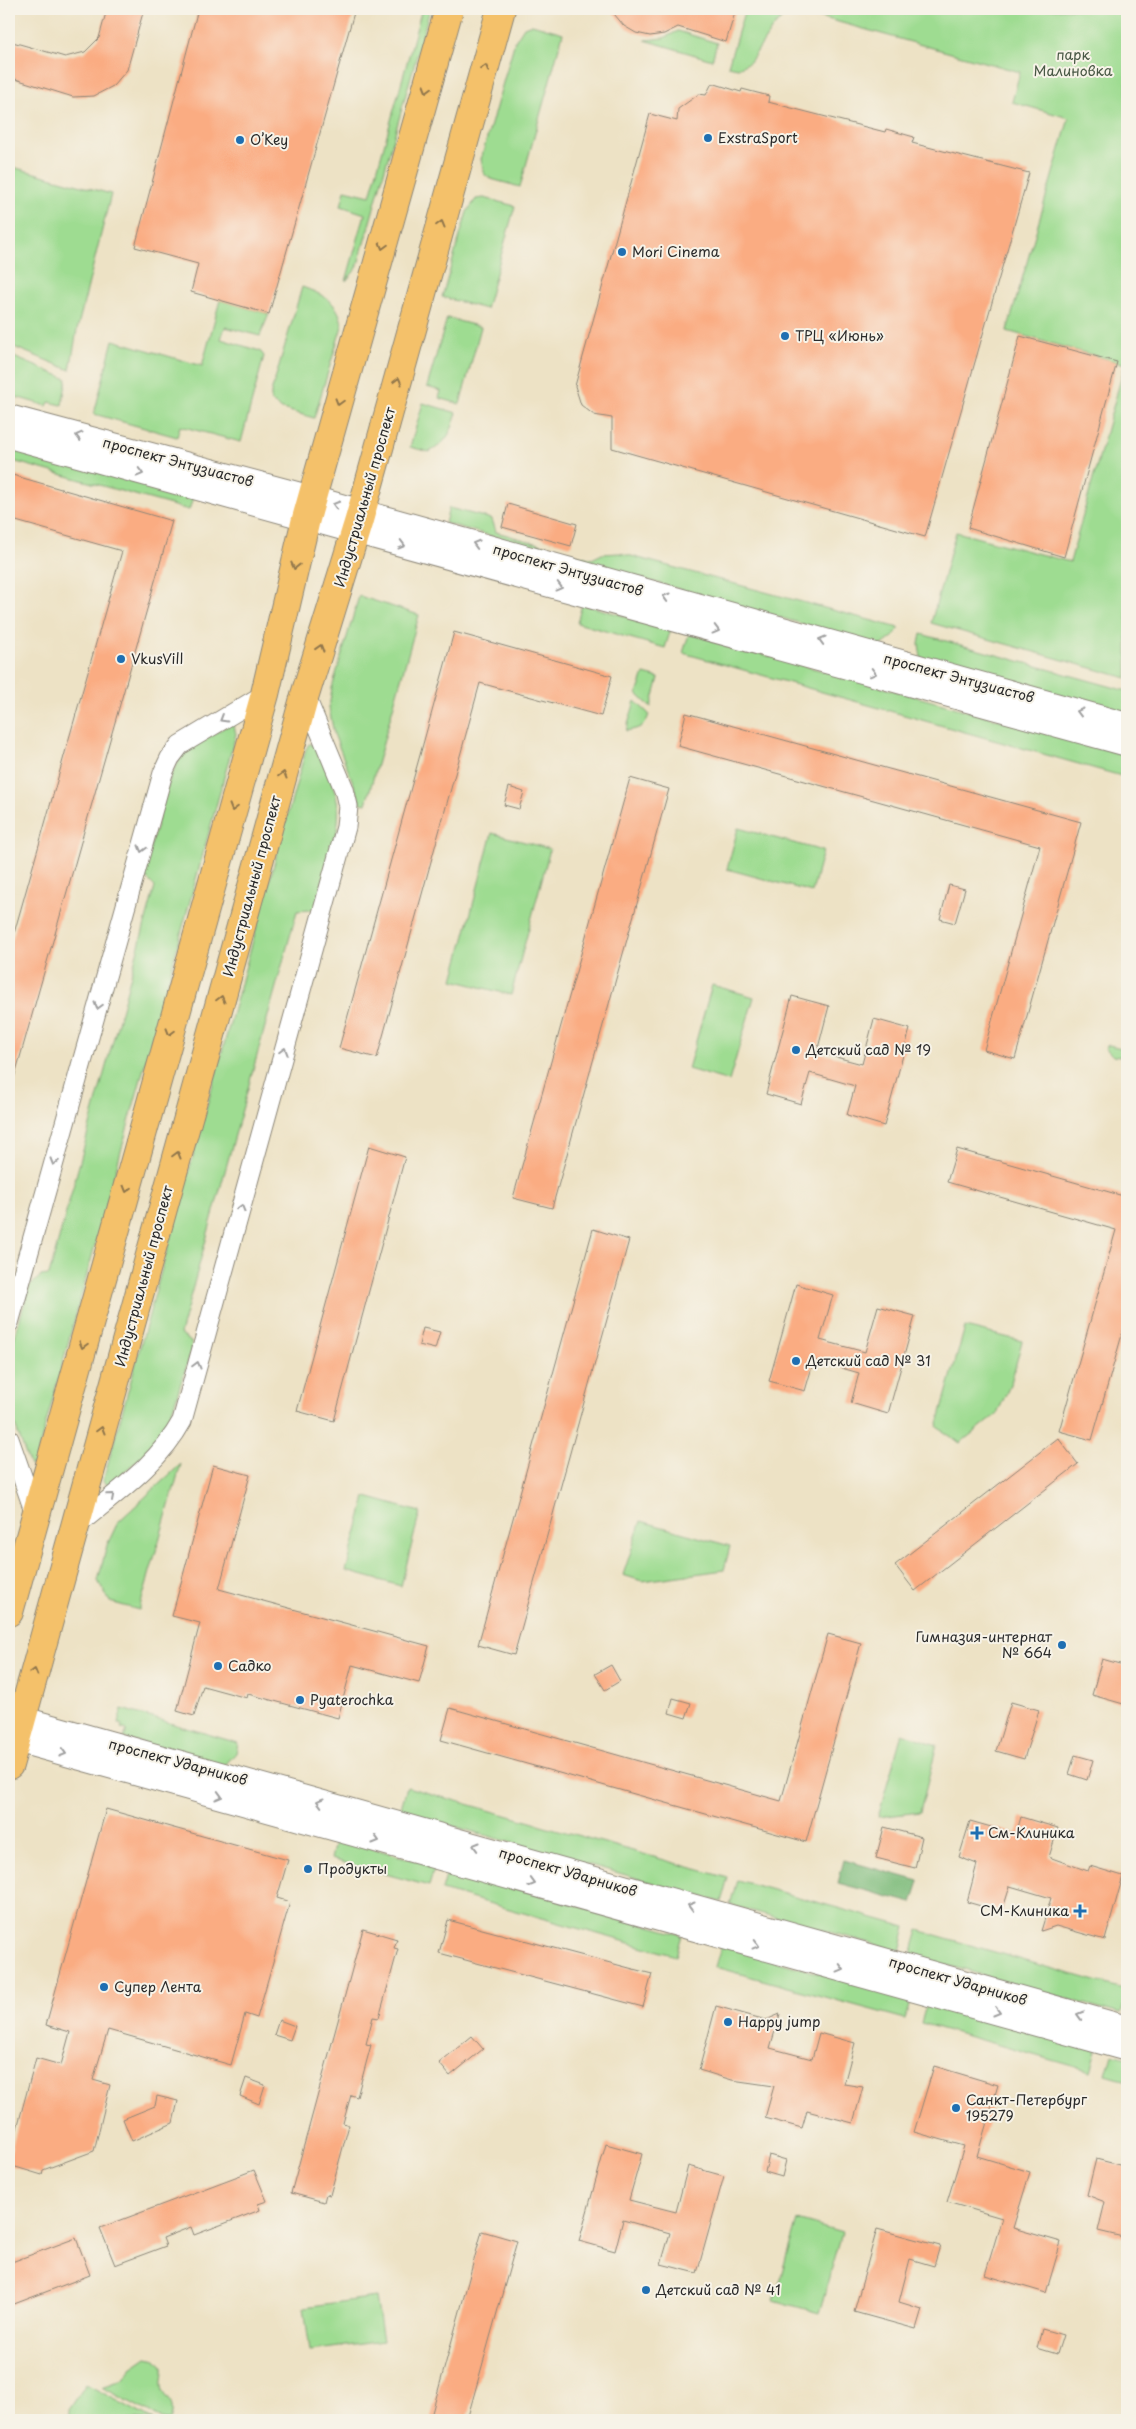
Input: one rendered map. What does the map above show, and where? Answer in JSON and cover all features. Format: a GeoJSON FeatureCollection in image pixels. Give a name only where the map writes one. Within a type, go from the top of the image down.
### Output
{"type":"FeatureCollection","features":[{"type":"Feature","properties":{"kind":"main road"},"geometry":{"type":"LineString","coordinates":[[9,1612],[265,694],[309,508],[449,9]]}},
{"type":"Feature","properties":{"kind":"main road","name":"Индустриальный проспект"},"geometry":{"type":"LineString","coordinates":[[13,1735],[74,1528],[305,695],[358,522],[501,9]]}},
{"type":"Feature","properties":{"kind":"street","name":"проспект Энтузиастов"},"geometry":{"type":"LineString","coordinates":[[9,417],[309,508],[1127,744]]}},
{"type":"Feature","properties":{"kind":"street","name":"проспект Энтузиастов"},"geometry":{"type":"LineString","coordinates":[[9,436],[309,508]]}},
{"type":"Feature","properties":{"kind":"street","name":"проспект Энтузиастов"},"geometry":{"type":"LineString","coordinates":[[358,522],[1127,725]]}},
{"type":"Feature","properties":{"kind":"street"},"geometry":{"type":"LineString","coordinates":[[9,1323],[163,773],[170,758],[180,745],[265,694]]}},
{"type":"Feature","properties":{"kind":"street"},"geometry":{"type":"LineString","coordinates":[[74,1528],[160,1454],[172,1440],[182,1421],[346,827],[348,806],[344,789],[305,695]]}},
{"type":"Feature","properties":{"kind":"street"},"geometry":{"type":"LineString","coordinates":[[9,1439],[36,1516]]}},
{"type":"Feature","properties":{"kind":"street","name":"проспект Ударников"},"geometry":{"type":"LineString","coordinates":[[13,1735],[1124,2037]]}},
{"type":"Feature","properties":{"kind":"green space"},"geometry":{"type":"Polygon","coordinates":[[[416,9],[430,9],[357,268],[346,281],[365,214],[341,206],[345,190],[370,196],[421,12],[416,9]]]}},
{"type":"Feature","properties":{"kind":"green space"},"geometry":{"type":"Polygon","coordinates":[[[745,9],[790,9],[772,29],[750,62],[738,68],[728,66],[745,9]]]}},
{"type":"Feature","properties":{"kind":"green space","name":"парк Малиновка"},"geometry":{"type":"Polygon","coordinates":[[[791,9],[1127,9],[1127,678],[931,623],[956,532],[1070,562],[1125,364],[1007,331],[1069,118],[1012,102],[1020,72],[791,9]]]}},
{"type":"Feature","properties":{"kind":"green space"},"geometry":{"type":"Polygon","coordinates":[[[532,24],[563,33],[520,187],[491,179],[484,174],[481,159],[515,41],[524,27],[532,24]]]}},
{"type":"Feature","properties":{"kind":"green space"},"geometry":{"type":"Polygon","coordinates":[[[678,31],[717,43],[712,60],[645,40],[664,38],[678,31]]]}},
{"type":"Feature","properties":{"kind":"green space"},"geometry":{"type":"Polygon","coordinates":[[[9,166],[111,194],[77,330],[70,370],[9,345],[9,166]]]}},
{"type":"Feature","properties":{"kind":"green space"},"geometry":{"type":"Polygon","coordinates":[[[484,198],[515,206],[486,309],[442,297],[467,212],[476,199],[484,198]]]}},
{"type":"Feature","properties":{"kind":"green space"},"geometry":{"type":"Polygon","coordinates":[[[302,287],[329,300],[338,311],[342,326],[314,418],[282,409],[271,401],[271,393],[302,287]]]}},
{"type":"Feature","properties":{"kind":"green space"},"geometry":{"type":"Polygon","coordinates":[[[220,300],[269,314],[260,336],[225,327],[221,339],[260,351],[264,356],[241,442],[180,426],[177,437],[94,414],[113,340],[202,366],[220,300]]]}},
{"type":"Feature","properties":{"kind":"green space"},"geometry":{"type":"Polygon","coordinates":[[[447,318],[481,327],[460,404],[439,398],[441,391],[427,387],[447,318]]]}},
{"type":"Feature","properties":{"kind":"green space"},"geometry":{"type":"Polygon","coordinates":[[[9,355],[67,379],[62,405],[49,402],[47,406],[9,395],[9,355]]]}},
{"type":"Feature","properties":{"kind":"green space"},"geometry":{"type":"Polygon","coordinates":[[[423,403],[457,413],[448,436],[440,445],[429,452],[410,447],[423,403]]]}},
{"type":"Feature","properties":{"kind":"green space"},"geometry":{"type":"Polygon","coordinates":[[[16,449],[193,498],[189,510],[13,461],[16,449]]]}},
{"type":"Feature","properties":{"kind":"green space"},"geometry":{"type":"Polygon","coordinates":[[[449,508],[492,519],[496,532],[592,559],[602,554],[620,553],[899,628],[894,636],[881,646],[445,523],[449,508]]]}},
{"type":"Feature","properties":{"kind":"green space"},"geometry":{"type":"Polygon","coordinates":[[[359,596],[419,615],[366,804],[361,803],[334,734],[329,708],[332,688],[359,596]]]}},
{"type":"Feature","properties":{"kind":"green space"},"geometry":{"type":"Polygon","coordinates":[[[582,604],[671,629],[665,648],[577,623],[582,604]]]}},
{"type":"Feature","properties":{"kind":"green space"},"geometry":{"type":"Polygon","coordinates":[[[689,634],[1127,755],[1125,777],[683,653],[689,634]]]}},
{"type":"Feature","properties":{"kind":"green space"},"geometry":{"type":"Polygon","coordinates":[[[921,634],[1127,691],[1127,715],[921,658],[919,644],[921,634]]]}},
{"type":"Feature","properties":{"kind":"green space"},"geometry":{"type":"Polygon","coordinates":[[[644,674],[659,678],[651,707],[637,694],[644,674]]]}},
{"type":"Feature","properties":{"kind":"green space"},"geometry":{"type":"Polygon","coordinates":[[[635,701],[649,714],[648,718],[641,727],[626,731],[635,701]]]}},
{"type":"Feature","properties":{"kind":"green space"},"geometry":{"type":"Polygon","coordinates":[[[230,724],[234,726],[236,734],[35,1463],[30,1466],[9,1409],[9,1357],[29,1287],[41,1276],[49,1275],[155,887],[145,877],[144,870],[171,775],[184,752],[230,724]]]}},
{"type":"Feature","properties":{"kind":"green space"},"geometry":{"type":"Polygon","coordinates":[[[309,744],[316,745],[335,793],[338,812],[336,838],[316,905],[311,910],[297,911],[180,1334],[191,1342],[192,1349],[166,1430],[149,1451],[108,1485],[103,1481],[306,749],[309,744]]]}},
{"type":"Feature","properties":{"kind":"green space"},"geometry":{"type":"Polygon","coordinates":[[[738,828],[823,851],[812,892],[727,869],[738,828]]]}},
{"type":"Feature","properties":{"kind":"green space"},"geometry":{"type":"Polygon","coordinates":[[[492,833],[550,849],[511,995],[453,980],[492,833]]]}},
{"type":"Feature","properties":{"kind":"green space"},"geometry":{"type":"Polygon","coordinates":[[[712,985],[754,997],[729,1081],[688,1069],[712,985]]]}},
{"type":"Feature","properties":{"kind":"green space"},"geometry":{"type":"Polygon","coordinates":[[[1127,1024],[1127,1051],[1120,1057],[1113,1056],[1106,1049],[1106,1046],[1121,1048],[1127,1024]]]}},
{"type":"Feature","properties":{"kind":"green space"},"geometry":{"type":"Polygon","coordinates":[[[965,1327],[1022,1341],[1011,1383],[997,1414],[960,1443],[937,1427],[965,1327]]]}},
{"type":"Feature","properties":{"kind":"green space"},"geometry":{"type":"Polygon","coordinates":[[[181,1464],[139,1610],[110,1602],[98,1581],[107,1545],[118,1522],[181,1464]]]}},
{"type":"Feature","properties":{"kind":"green space"},"geometry":{"type":"Polygon","coordinates":[[[366,1497],[420,1512],[401,1586],[346,1571],[366,1497]]]}},
{"type":"Feature","properties":{"kind":"green space"},"geometry":{"type":"Polygon","coordinates":[[[641,1521],[730,1546],[724,1570],[642,1581],[623,1575],[641,1521]]]}},
{"type":"Feature","properties":{"kind":"green space"},"geometry":{"type":"Polygon","coordinates":[[[122,1709],[238,1743],[236,1753],[224,1766],[124,1738],[127,1730],[121,1728],[122,1725],[118,1723],[122,1709]]]}},
{"type":"Feature","properties":{"kind":"green space"},"geometry":{"type":"Polygon","coordinates":[[[902,1733],[937,1745],[920,1812],[878,1817],[902,1733]]]}},
{"type":"Feature","properties":{"kind":"green space"},"geometry":{"type":"Polygon","coordinates":[[[407,1787],[728,1878],[721,1902],[400,1811],[407,1787]]]}},
{"type":"Feature","properties":{"kind":"green space"},"geometry":{"type":"Polygon","coordinates":[[[336,1838],[435,1866],[429,1886],[331,1859],[336,1838]]]}},
{"type":"Feature","properties":{"kind":"green space"},"geometry":{"type":"Polygon","coordinates":[[[844,1860],[919,1881],[912,1903],[838,1883],[844,1860]]]}},
{"type":"Feature","properties":{"kind":"green space"},"geometry":{"type":"Polygon","coordinates":[[[448,1869],[682,1935],[676,1956],[442,1890],[448,1869]]]}},
{"type":"Feature","properties":{"kind":"green space"},"geometry":{"type":"Polygon","coordinates":[[[737,1880],[906,1927],[900,1951],[730,1905],[737,1880]]]}},
{"type":"Feature","properties":{"kind":"green space"},"geometry":{"type":"Polygon","coordinates":[[[918,1930],[1127,1990],[1121,2014],[911,1955],[918,1930]]]}},
{"type":"Feature","properties":{"kind":"green space"},"geometry":{"type":"Polygon","coordinates":[[[721,1946],[911,1999],[905,2019],[715,1967],[721,1946]]]}},
{"type":"Feature","properties":{"kind":"green space"},"geometry":{"type":"Polygon","coordinates":[[[927,2002],[1096,2050],[1090,2071],[921,2023],[927,2002]]]}},
{"type":"Feature","properties":{"kind":"green space"},"geometry":{"type":"Polygon","coordinates":[[[1112,2054],[1127,2058],[1127,2081],[1106,2075],[1112,2054]]]}},
{"type":"Feature","properties":{"kind":"green space"},"geometry":{"type":"Polygon","coordinates":[[[797,2220],[842,2233],[819,2313],[774,2300],[797,2220]]]}},
{"type":"Feature","properties":{"kind":"green space"},"geometry":{"type":"Polygon","coordinates":[[[376,2297],[383,2341],[310,2351],[304,2307],[376,2297]]]}},
{"type":"Feature","properties":{"kind":"green space"},"geometry":{"type":"Polygon","coordinates":[[[147,2357],[157,2359],[163,2366],[163,2390],[172,2408],[170,2420],[163,2420],[102,2387],[122,2380],[131,2368],[147,2357]]]}},
{"type":"Feature","properties":{"kind":"green space"},"geometry":{"type":"Polygon","coordinates":[[[86,2384],[153,2420],[69,2420],[69,2410],[86,2384]]]}},
{"type":"Feature","properties":{"kind":"building"},"geometry":{"type":"Polygon","coordinates":[[[107,9],[144,9],[127,70],[113,86],[94,96],[73,97],[9,77],[9,41],[65,57],[85,52],[99,38],[107,9]]]}},
{"type":"Feature","properties":{"kind":"building","name":"O’Key"},"geometry":{"type":"Polygon","coordinates":[[[198,9],[355,9],[269,314],[191,292],[198,264],[135,247],[198,9]]]}},
{"type":"Feature","properties":{"kind":"building"},"geometry":{"type":"Polygon","coordinates":[[[610,9],[736,9],[726,42],[678,27],[664,34],[650,36],[636,33],[624,26],[610,9]]]}},
{"type":"Feature","properties":{"kind":"building","name":"ТРЦ «Июнь»"},"geometry":{"type":"Polygon","coordinates":[[[712,83],[741,92],[742,89],[769,96],[768,102],[885,132],[886,129],[914,137],[912,143],[1029,173],[925,537],[612,448],[612,418],[594,415],[581,405],[575,386],[650,114],[677,121],[678,109],[699,94],[706,95],[712,83]]]}},
{"type":"Feature","properties":{"kind":"building"},"geometry":{"type":"Polygon","coordinates":[[[1020,336],[1117,362],[1064,557],[968,528],[1020,336]]]}},
{"type":"Feature","properties":{"kind":"building"},"geometry":{"type":"Polygon","coordinates":[[[9,474],[172,521],[13,1082],[9,1081],[9,951],[122,551],[9,519],[9,474]]]}},
{"type":"Feature","properties":{"kind":"building"},"geometry":{"type":"Polygon","coordinates":[[[508,504],[577,524],[571,546],[502,527],[508,504]]]}},
{"type":"Feature","properties":{"kind":"building"},"geometry":{"type":"Polygon","coordinates":[[[454,632],[612,676],[601,716],[480,683],[377,1058],[339,1048],[454,632]]]}},
{"type":"Feature","properties":{"kind":"building"},"geometry":{"type":"Polygon","coordinates":[[[686,713],[1081,822],[1015,1059],[984,1050],[1040,846],[678,746],[686,713]]]}},
{"type":"Feature","properties":{"kind":"building"},"geometry":{"type":"Polygon","coordinates":[[[630,778],[669,789],[552,1208],[513,1198],[630,778]]]}},
{"type":"Feature","properties":{"kind":"building"},"geometry":{"type":"Polygon","coordinates":[[[509,787],[524,792],[519,809],[504,805],[509,787]]]}},
{"type":"Feature","properties":{"kind":"building"},"geometry":{"type":"Polygon","coordinates":[[[949,885],[965,889],[955,923],[940,919],[949,885]]]}},
{"type":"Feature","properties":{"kind":"building"},"geometry":{"type":"Polygon","coordinates":[[[792,996],[829,1006],[817,1052],[862,1064],[874,1019],[910,1029],[884,1126],[847,1115],[855,1086],[810,1073],[801,1104],[766,1094],[792,996]]]}},
{"type":"Feature","properties":{"kind":"building"},"geometry":{"type":"Polygon","coordinates":[[[369,1146],[405,1157],[334,1421],[297,1411],[369,1146]]]}},
{"type":"Feature","properties":{"kind":"building"},"geometry":{"type":"Polygon","coordinates":[[[957,1149],[1127,1197],[1127,1317],[1092,1440],[1059,1431],[1116,1230],[947,1182],[957,1149]]]}},
{"type":"Feature","properties":{"kind":"building"},"geometry":{"type":"Polygon","coordinates":[[[593,1229],[629,1240],[514,1655],[478,1645],[593,1229]]]}},
{"type":"Feature","properties":{"kind":"building"},"geometry":{"type":"Polygon","coordinates":[[[796,1284],[833,1295],[820,1340],[865,1352],[878,1306],[915,1316],[888,1414],[851,1403],[859,1373],[814,1360],[805,1391],[769,1381],[796,1284]]]}},
{"type":"Feature","properties":{"kind":"building"},"geometry":{"type":"Polygon","coordinates":[[[423,1328],[440,1332],[435,1349],[419,1345],[423,1328]]]}},
{"type":"Feature","properties":{"kind":"building"},"geometry":{"type":"Polygon","coordinates":[[[1058,1438],[1078,1464],[915,1591],[895,1565],[1058,1438]]]}},
{"type":"Feature","properties":{"kind":"building"},"geometry":{"type":"Polygon","coordinates":[[[213,1465],[250,1475],[219,1589],[429,1646],[419,1683],[352,1665],[338,1718],[248,1694],[247,1698],[203,1686],[194,1716],[177,1711],[200,1623],[172,1616],[213,1465]]]}},
{"type":"Feature","properties":{"kind":"building"},"geometry":{"type":"Polygon","coordinates":[[[828,1634],[861,1643],[806,1842],[441,1740],[450,1708],[781,1801],[828,1634]]]}},
{"type":"Feature","properties":{"kind":"building"},"geometry":{"type":"Polygon","coordinates":[[[1102,1659],[1127,1666],[1127,1705],[1092,1695],[1102,1659]]]}},
{"type":"Feature","properties":{"kind":"building"},"geometry":{"type":"Polygon","coordinates":[[[611,1665],[620,1681],[605,1690],[595,1674],[611,1665]]]}},
{"type":"Feature","properties":{"kind":"building"},"geometry":{"type":"Polygon","coordinates":[[[673,1698],[691,1703],[686,1718],[669,1713],[673,1698]]]}},
{"type":"Feature","properties":{"kind":"building"},"geometry":{"type":"Polygon","coordinates":[[[1011,1702],[1039,1710],[1024,1759],[996,1751],[1011,1702]]]}},
{"type":"Feature","properties":{"kind":"building"},"geometry":{"type":"Polygon","coordinates":[[[1075,1755],[1093,1760],[1087,1780],[1069,1774],[1075,1755]]]}},
{"type":"Feature","properties":{"kind":"building"},"geometry":{"type":"Polygon","coordinates":[[[106,1809],[288,1860],[277,1898],[290,1902],[257,2018],[245,2014],[231,2065],[108,2030],[93,2080],[110,2085],[94,2151],[43,2170],[42,2175],[9,2165],[9,2158],[36,2058],[61,2065],[70,2032],[46,2025],[106,1809]]]}},
{"type":"Feature","properties":{"kind":"building"},"geometry":{"type":"Polygon","coordinates":[[[1021,1817],[1058,1828],[1049,1857],[1088,1871],[1090,1866],[1123,1876],[1105,1940],[1056,1926],[1041,1931],[1051,1898],[1010,1886],[1002,1912],[967,1902],[977,1864],[959,1857],[970,1821],[1016,1834],[1021,1817]]]}},
{"type":"Feature","properties":{"kind":"building"},"geometry":{"type":"Polygon","coordinates":[[[884,1827],[922,1837],[915,1868],[876,1858],[884,1827]]]}},
{"type":"Feature","properties":{"kind":"building"},"geometry":{"type":"Polygon","coordinates":[[[448,1920],[652,1974],[643,2007],[439,1953],[448,1920]]]}},
{"type":"Feature","properties":{"kind":"building"},"geometry":{"type":"Polygon","coordinates":[[[363,1929],[397,1939],[394,1948],[398,1949],[379,2018],[373,2017],[366,2044],[371,2045],[357,2097],[351,2095],[343,2123],[349,2125],[330,2195],[326,2194],[324,2202],[291,2193],[363,1929]]]}},
{"type":"Feature","properties":{"kind":"building"},"geometry":{"type":"Polygon","coordinates":[[[716,2006],[766,2020],[780,2014],[770,2048],[812,2059],[819,2033],[855,2043],[844,2084],[863,2087],[853,2123],[807,2111],[802,2128],[765,2118],[774,2086],[732,2080],[699,2070],[716,2006]]]}},
{"type":"Feature","properties":{"kind":"building"},"geometry":{"type":"Polygon","coordinates":[[[279,2020],[295,2026],[290,2040],[274,2035],[279,2020]]]}},
{"type":"Feature","properties":{"kind":"building"},"geometry":{"type":"Polygon","coordinates":[[[472,2036],[483,2049],[450,2076],[439,2063],[472,2036]]]}},
{"type":"Feature","properties":{"kind":"building"},"geometry":{"type":"Polygon","coordinates":[[[934,2066],[998,2085],[977,2156],[1030,2172],[1013,2228],[1061,2242],[1046,2293],[985,2275],[1002,2218],[947,2202],[964,2146],[914,2132],[934,2066]]]}},
{"type":"Feature","properties":{"kind":"building"},"geometry":{"type":"Polygon","coordinates":[[[246,2078],[265,2085],[259,2104],[240,2096],[246,2078]]]}},
{"type":"Feature","properties":{"kind":"building"},"geometry":{"type":"Polygon","coordinates":[[[157,2096],[178,2101],[173,2123],[132,2141],[123,2119],[155,2106],[157,2096]]]}},
{"type":"Feature","properties":{"kind":"building"},"geometry":{"type":"Polygon","coordinates":[[[606,2144],[642,2154],[629,2200],[676,2212],[688,2166],[724,2176],[697,2273],[661,2264],[670,2233],[623,2220],[615,2251],[579,2241],[606,2144]]]}},
{"type":"Feature","properties":{"kind":"building"},"geometry":{"type":"Polygon","coordinates":[[[769,2155],[786,2160],[782,2177],[765,2172],[769,2155]]]}},
{"type":"Feature","properties":{"kind":"building"},"geometry":{"type":"Polygon","coordinates":[[[1096,2159],[1127,2167],[1127,2238],[1098,2231],[1105,2202],[1087,2195],[1096,2159]]]}},
{"type":"Feature","properties":{"kind":"building"},"geometry":{"type":"Polygon","coordinates":[[[254,2170],[267,2201],[258,2204],[260,2210],[194,2235],[191,2227],[163,2238],[166,2246],[115,2265],[100,2228],[254,2170]]]}},
{"type":"Feature","properties":{"kind":"building"},"geometry":{"type":"Polygon","coordinates":[[[877,2229],[940,2246],[934,2266],[910,2259],[899,2302],[922,2309],[916,2329],[854,2312],[877,2229]]]}},
{"type":"Feature","properties":{"kind":"building"},"geometry":{"type":"Polygon","coordinates":[[[482,2231],[517,2241],[467,2420],[430,2420],[482,2231]]]}},
{"type":"Feature","properties":{"kind":"building"},"geometry":{"type":"Polygon","coordinates":[[[76,2238],[90,2275],[9,2306],[9,2263],[76,2238]]]}},
{"type":"Feature","properties":{"kind":"building"},"geometry":{"type":"Polygon","coordinates":[[[1042,2329],[1063,2335],[1057,2354],[1037,2348],[1042,2329]]]}},
{"type":"Feature","properties":{"kind":"place","name":"ExstraSport"},"geometry":{"type":"Point","coordinates":[708,138]}},
{"type":"Feature","properties":{"kind":"place","name":"O’Key"},"geometry":{"type":"Point","coordinates":[240,140]}},
{"type":"Feature","properties":{"kind":"place","name":"Mori Cinema"},"geometry":{"type":"Point","coordinates":[622,252]}},
{"type":"Feature","properties":{"kind":"place","name":"ТРЦ «Июнь»"},"geometry":{"type":"Point","coordinates":[785,336]}},
{"type":"Feature","properties":{"kind":"place","name":"VkusVill"},"geometry":{"type":"Point","coordinates":[121,659]}},
{"type":"Feature","properties":{"kind":"place","name":"Детский сад № 19"},"geometry":{"type":"Point","coordinates":[796,1050]}},
{"type":"Feature","properties":{"kind":"place","name":"Детский сад № 31"},"geometry":{"type":"Point","coordinates":[796,1361]}},
{"type":"Feature","properties":{"kind":"place","name":"Гимназия-интернат № 664"},"geometry":{"type":"Point","coordinates":[1062,1645]}},
{"type":"Feature","properties":{"kind":"place","name":"Садко"},"geometry":{"type":"Point","coordinates":[218,1666]}},
{"type":"Feature","properties":{"kind":"place","name":"Pyaterochka"},"geometry":{"type":"Point","coordinates":[300,1700]}},
{"type":"Feature","properties":{"kind":"place","name":"См-Клиника"},"geometry":{"type":"Point","coordinates":[977,1833]}},
{"type":"Feature","properties":{"kind":"place","name":"Продукты"},"geometry":{"type":"Point","coordinates":[308,1869]}},
{"type":"Feature","properties":{"kind":"place","name":"СМ-Клиника"},"geometry":{"type":"Point","coordinates":[1080,1911]}},
{"type":"Feature","properties":{"kind":"place","name":"Супер Лента"},"geometry":{"type":"Point","coordinates":[104,1987]}},
{"type":"Feature","properties":{"kind":"place","name":"Happy jump"},"geometry":{"type":"Point","coordinates":[728,2022]}},
{"type":"Feature","properties":{"kind":"place","name":"Санкт-Петербург 195279"},"geometry":{"type":"Point","coordinates":[956,2108]}},
{"type":"Feature","properties":{"kind":"place","name":"Детский сад № 41"},"geometry":{"type":"Point","coordinates":[646,2290]}}]}
